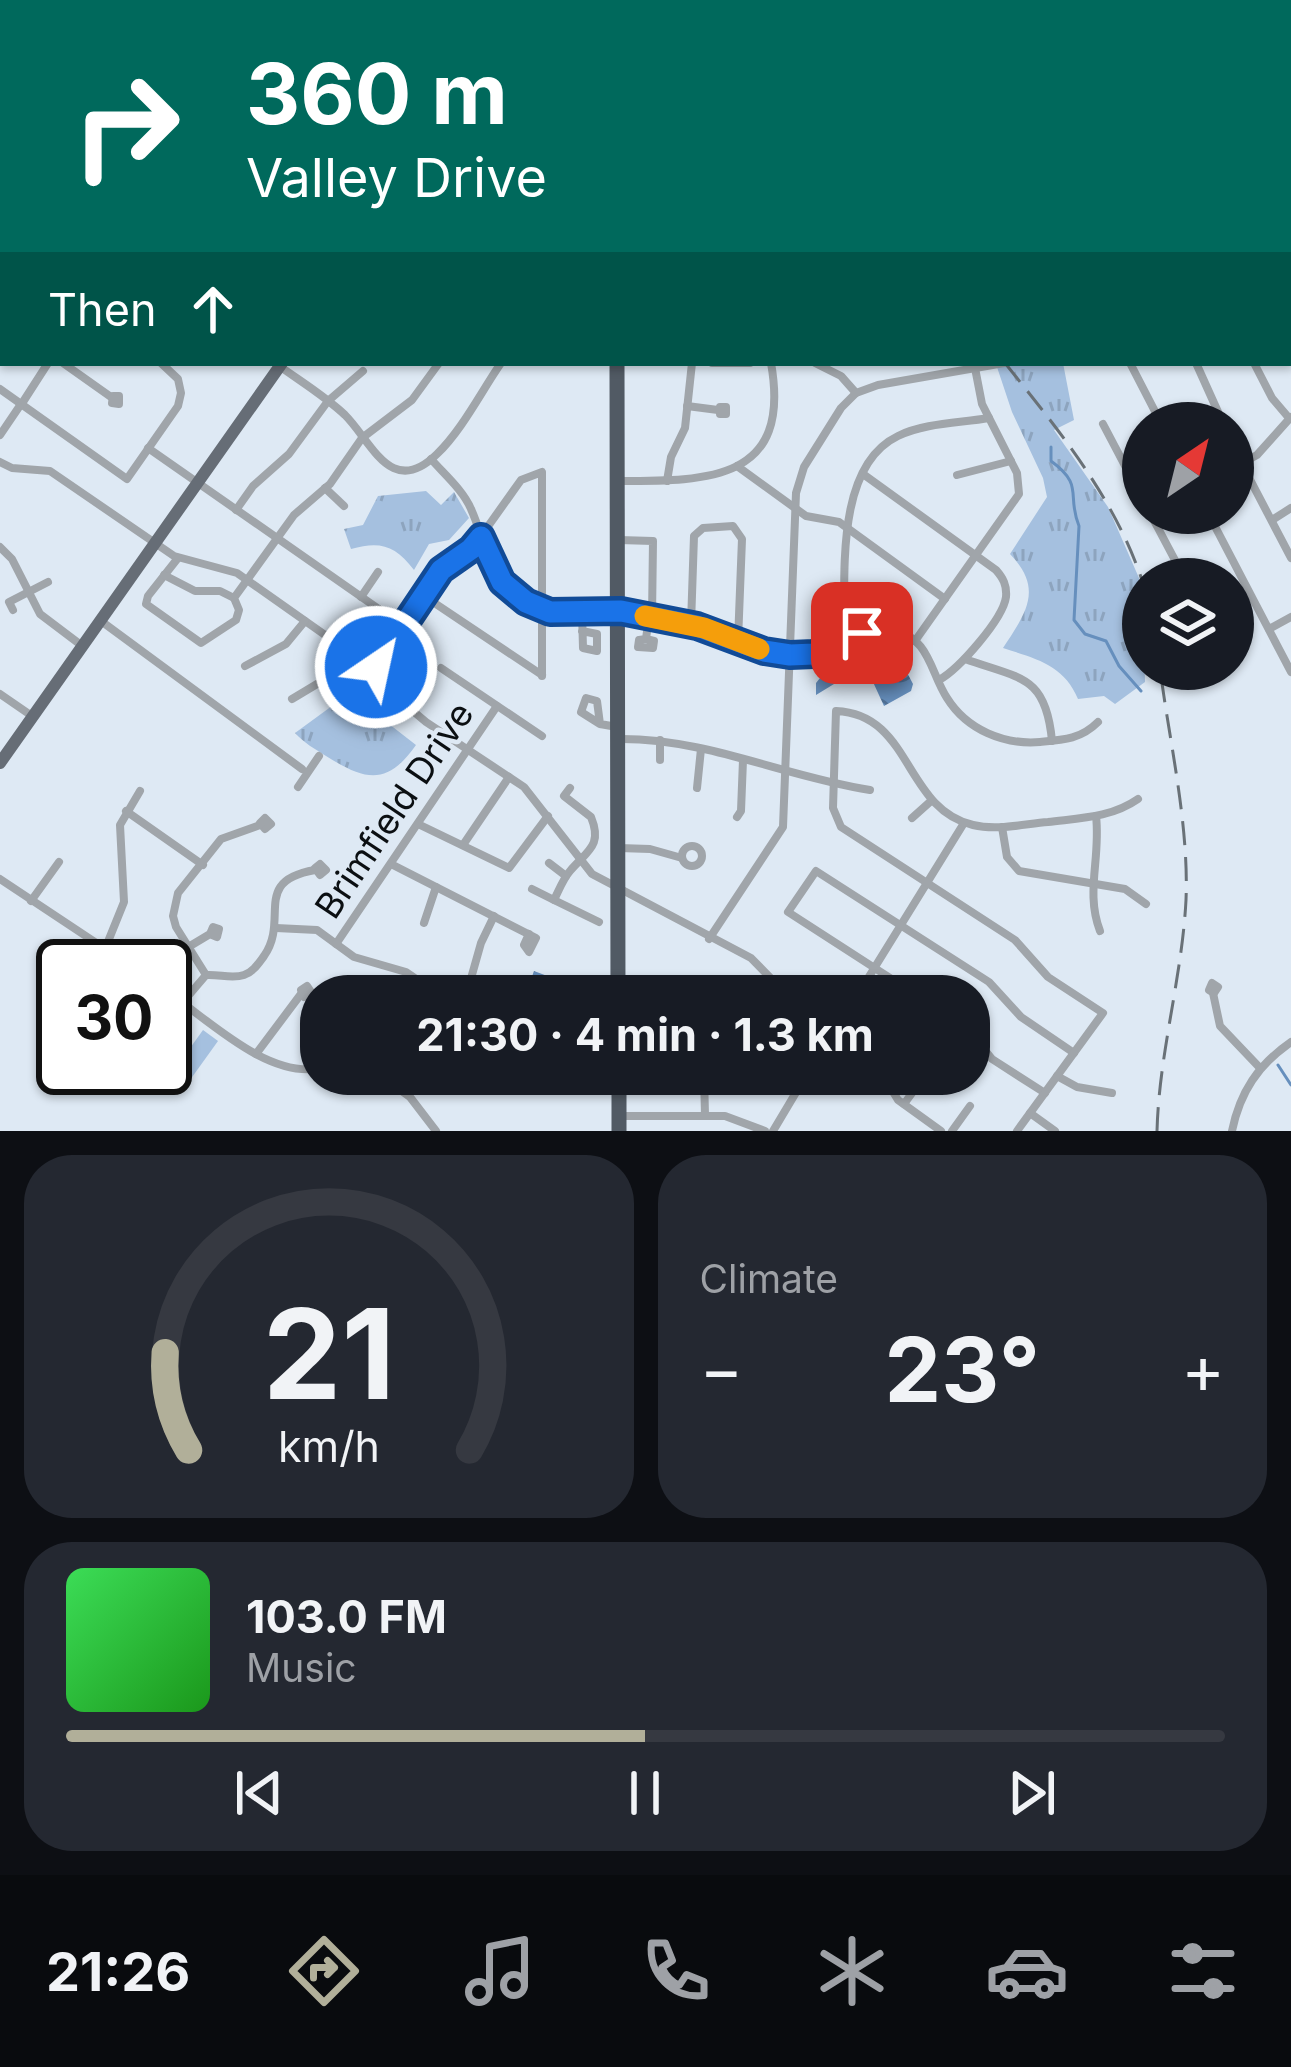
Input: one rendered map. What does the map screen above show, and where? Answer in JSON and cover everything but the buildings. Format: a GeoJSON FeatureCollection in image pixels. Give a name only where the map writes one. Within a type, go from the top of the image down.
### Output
{"type":"FeatureCollection","features":[{"type":"Feature","properties":{"kind":"highway"},"geometry":{"type":"LineString","coordinates":[[617,366],[618,975]]}},
{"type":"Feature","properties":{"kind":"main road"},"geometry":{"type":"LineString","coordinates":[[0,763],[278,366]]}},
{"type":"Feature","properties":{"kind":"street"},"geometry":{"type":"LineString","coordinates":[[0,435],[46,366]]}},
{"type":"Feature","properties":{"kind":"street"},"geometry":{"type":"LineString","coordinates":[[67,366],[111,397]]}},
{"type":"Feature","properties":{"kind":"street"},"geometry":{"type":"LineString","coordinates":[[0,389],[127,479],[181,398],[178,379],[164,366]]}},
{"type":"Feature","properties":{"kind":"street"},"geometry":{"type":"LineString","coordinates":[[282,366],[328,401],[379,460],[397,469],[416,468],[431,458],[499,366]]}},
{"type":"Feature","properties":{"kind":"street"},"geometry":{"type":"LineString","coordinates":[[234,598],[294,515],[325,488],[362,438],[412,400],[437,366]]}},
{"type":"Feature","properties":{"kind":"street"},"geometry":{"type":"LineString","coordinates":[[668,481],[671,457],[684,433],[692,366]]}},
{"type":"Feature","properties":{"kind":"street"},"geometry":{"type":"LineString","coordinates":[[618,481],[715,475],[758,451],[772,427],[777,404],[772,366]]}},
{"type":"Feature","properties":{"kind":"street"},"geometry":{"type":"LineString","coordinates":[[820,366],[841,376],[856,393]]}},
{"type":"Feature","properties":{"kind":"street"},"geometry":{"type":"LineString","coordinates":[[710,939],[782,832],[796,508],[804,467],[856,393],[987,366]]}},
{"type":"Feature","properties":{"kind":"street"},"geometry":{"type":"LineString","coordinates":[[1132,366],[1150,402]]}},
{"type":"Feature","properties":{"kind":"street"},"geometry":{"type":"LineString","coordinates":[[1197,366],[1214,402]]}},
{"type":"Feature","properties":{"kind":"street"},"geometry":{"type":"LineString","coordinates":[[1254,456],[1290,417],[1272,398],[1256,366]]}},
{"type":"Feature","properties":{"kind":"street"},"geometry":{"type":"LineString","coordinates":[[915,641],[1017,500],[1019,482],[989,418],[975,368]]}},
{"type":"Feature","properties":{"kind":"street"},"geometry":{"type":"LineString","coordinates":[[236,510],[253,486],[289,454],[328,401],[364,371]]}},
{"type":"Feature","properties":{"kind":"street"},"geometry":{"type":"LineString","coordinates":[[687,406],[718,410]]}},
{"type":"Feature","properties":{"kind":"street"},"geometry":{"type":"LineString","coordinates":[[844,641],[850,497],[863,474],[885,445],[901,434],[989,418]]}},
{"type":"Feature","properties":{"kind":"street"},"geometry":{"type":"LineString","coordinates":[[1103,424],[1122,460]]}},
{"type":"Feature","properties":{"kind":"street"},"geometry":{"type":"LineString","coordinates":[[148,448],[403,626]]}},
{"type":"Feature","properties":{"kind":"street"},"geometry":{"type":"LineString","coordinates":[[431,458],[468,502],[502,582],[542,609],[617,610],[691,624],[790,655],[814,654],[879,629],[898,632],[926,652],[950,703],[989,735],[1013,743],[1052,741],[1079,736],[1098,722]]}},
{"type":"Feature","properties":{"kind":"street"},"geometry":{"type":"LineString","coordinates":[[957,475],[1011,461]]}},
{"type":"Feature","properties":{"kind":"street"},"geometry":{"type":"LineString","coordinates":[[0,462],[54,473],[178,558],[232,570],[248,580],[374,669],[426,722],[534,796],[580,862],[618,890],[755,962],[768,975]]}},
{"type":"Feature","properties":{"kind":"street"},"geometry":{"type":"LineString","coordinates":[[737,466],[810,517],[835,520],[848,528],[945,599]]}},
{"type":"Feature","properties":{"kind":"street"},"geometry":{"type":"LineString","coordinates":[[374,669],[444,566],[471,549],[521,481],[542,472],[542,676],[424,596]]}},
{"type":"Feature","properties":{"kind":"street"},"geometry":{"type":"LineString","coordinates":[[863,474],[999,573],[1006,596],[1001,609],[965,659],[939,680]]}},
{"type":"Feature","properties":{"kind":"street"},"geometry":{"type":"LineString","coordinates":[[325,488],[344,506]]}},
{"type":"Feature","properties":{"kind":"street"},"geometry":{"type":"LineString","coordinates":[[1254,492],[1291,558]]}},
{"type":"Feature","properties":{"kind":"street"},"geometry":{"type":"LineString","coordinates":[[1271,520],[1291,508]]}},
{"type":"Feature","properties":{"kind":"street"},"geometry":{"type":"LineString","coordinates":[[691,624],[696,533],[703,528],[736,528],[742,536],[738,641]]}},
{"type":"Feature","properties":{"kind":"street"},"geometry":{"type":"LineString","coordinates":[[1219,534],[1291,672]]}},
{"type":"Feature","properties":{"kind":"street"},"geometry":{"type":"LineString","coordinates":[[618,540],[653,541],[646,639]]}},
{"type":"Feature","properties":{"kind":"street"},"geometry":{"type":"LineString","coordinates":[[0,547],[12,559],[44,618],[83,646]]}},
{"type":"Feature","properties":{"kind":"street"},"geometry":{"type":"LineString","coordinates":[[164,575],[195,591],[220,591],[234,598],[239,610],[236,620],[208,640],[194,641],[147,607],[148,596],[164,575],[178,558]]}},
{"type":"Feature","properties":{"kind":"street"},"geometry":{"type":"LineString","coordinates":[[361,597],[378,572]]}},
{"type":"Feature","properties":{"kind":"street"},"geometry":{"type":"LineString","coordinates":[[14,610],[9,602],[48,582]]}},
{"type":"Feature","properties":{"kind":"street"},"geometry":{"type":"LineString","coordinates":[[582,613],[582,632]]}},
{"type":"Feature","properties":{"kind":"street"},"geometry":{"type":"LineString","coordinates":[[1269,628],[1291,617]]}},
{"type":"Feature","properties":{"kind":"street"},"geometry":{"type":"LineString","coordinates":[[100,621],[306,771]]}},
{"type":"Feature","properties":{"kind":"street"},"geometry":{"type":"LineString","coordinates":[[245,666],[286,644],[305,621]]}},
{"type":"Feature","properties":{"kind":"street"},"geometry":{"type":"LineString","coordinates":[[292,699],[323,682],[347,650]]}},
{"type":"Feature","properties":{"kind":"street"},"geometry":{"type":"LineString","coordinates":[[965,659],[1036,688],[1048,708],[1052,741]]}},
{"type":"Feature","properties":{"kind":"street"},"geometry":{"type":"LineString","coordinates":[[441,668],[542,736]]}},
{"type":"Feature","properties":{"kind":"street"},"geometry":{"type":"LineString","coordinates":[[0,694],[33,717]]}},
{"type":"Feature","properties":{"kind":"street","name":"Brimfield Drive"},"geometry":{"type":"LineString","coordinates":[[336,944],[497,706]]}},
{"type":"Feature","properties":{"kind":"street"},"geometry":{"type":"LineString","coordinates":[[1017,1131],[1103,1013],[1048,977],[1015,940],[844,830],[836,820],[836,711],[857,712],[874,721],[905,756],[931,801],[964,823],[1003,827],[1096,816],[1118,811],[1138,799]]}},
{"type":"Feature","properties":{"kind":"street"},"geometry":{"type":"LineString","coordinates":[[599,724],[618,733],[870,790]]}},
{"type":"Feature","properties":{"kind":"street"},"geometry":{"type":"LineString","coordinates":[[660,740],[660,760]]}},
{"type":"Feature","properties":{"kind":"street"},"geometry":{"type":"LineString","coordinates":[[697,788],[701,749]]}},
{"type":"Feature","properties":{"kind":"street"},"geometry":{"type":"LineString","coordinates":[[298,787],[319,756]]}},
{"type":"Feature","properties":{"kind":"street"},"geometry":{"type":"LineString","coordinates":[[737,817],[743,760]]}},
{"type":"Feature","properties":{"kind":"street"},"geometry":{"type":"LineString","coordinates":[[462,846],[509,777]]}},
{"type":"Feature","properties":{"kind":"street"},"geometry":{"type":"LineString","coordinates":[[109,939],[124,902],[120,829],[140,791]]}},
{"type":"Feature","properties":{"kind":"street"},"geometry":{"type":"LineString","coordinates":[[554,900],[566,876],[593,849],[595,824],[564,796]]}},
{"type":"Feature","properties":{"kind":"street"},"geometry":{"type":"LineString","coordinates":[[912,818],[931,801]]}},
{"type":"Feature","properties":{"kind":"street"},"geometry":{"type":"LineString","coordinates":[[126,811],[203,865]]}},
{"type":"Feature","properties":{"kind":"street"},"geometry":{"type":"LineString","coordinates":[[418,824],[508,868],[548,816]]}},
{"type":"Feature","properties":{"kind":"street"},"geometry":{"type":"LineString","coordinates":[[1096,816],[1098,848],[1091,906],[1100,931]]}},
{"type":"Feature","properties":{"kind":"street"},"geometry":{"type":"LineString","coordinates":[[870,975],[964,823]]}},
{"type":"Feature","properties":{"kind":"street"},"geometry":{"type":"LineString","coordinates":[[185,939],[176,927],[178,893],[221,839],[260,825]]}},
{"type":"Feature","properties":{"kind":"street"},"geometry":{"type":"LineString","coordinates":[[1003,827],[1007,856],[1019,871],[1131,891],[1146,904]]}},
{"type":"Feature","properties":{"kind":"street"},"geometry":{"type":"LineString","coordinates":[[617,848],[650,849],[682,858]]}},
{"type":"Feature","properties":{"kind":"street"},"geometry":{"type":"LineString","coordinates":[[31,901],[59,862]]}},
{"type":"Feature","properties":{"kind":"street"},"geometry":{"type":"LineString","coordinates":[[549,862],[566,876]]}},
{"type":"Feature","properties":{"kind":"street"},"geometry":{"type":"LineString","coordinates":[[391,864],[529,934]]}},
{"type":"Feature","properties":{"kind":"street"},"geometry":{"type":"LineString","coordinates":[[206,975],[243,976],[252,971],[269,949],[276,928],[273,905],[281,885],[292,875],[315,870]]}},
{"type":"Feature","properties":{"kind":"street"},"geometry":{"type":"LineString","coordinates":[[886,975],[788,912],[816,871],[989,982],[1029,1023],[1074,1053]]}},
{"type":"Feature","properties":{"kind":"street"},"geometry":{"type":"LineString","coordinates":[[0,879],[90,939]]}},
{"type":"Feature","properties":{"kind":"street"},"geometry":{"type":"LineString","coordinates":[[424,923],[436,887]]}},
{"type":"Feature","properties":{"kind":"street"},"geometry":{"type":"LineString","coordinates":[[532,889],[599,922]]}},
{"type":"Feature","properties":{"kind":"street"},"geometry":{"type":"LineString","coordinates":[[472,975],[494,916]]}},
{"type":"Feature","properties":{"kind":"street"},"geometry":{"type":"LineString","coordinates":[[276,928],[313,928],[358,959],[410,975]]}},
{"type":"Feature","properties":{"kind":"street"},"geometry":{"type":"LineString","coordinates":[[192,945],[210,934]]}},
{"type":"Feature","properties":{"kind":"street"},"geometry":{"type":"LineString","coordinates":[[192,950],[206,975]]}},
{"type":"Feature","properties":{"kind":"street"},"geometry":{"type":"LineString","coordinates":[[192,991],[206,975]]}},
{"type":"Feature","properties":{"kind":"street"},"geometry":{"type":"LineString","coordinates":[[1213,993],[1220,1026],[1260,1069]]}},
{"type":"Feature","properties":{"kind":"street"},"geometry":{"type":"LineString","coordinates":[[256,1054],[300,995]]}},
{"type":"Feature","properties":{"kind":"street"},"geometry":{"type":"LineString","coordinates":[[192,1008],[256,1054],[290,1070],[300,1069]]}},
{"type":"Feature","properties":{"kind":"street"},"geometry":{"type":"LineString","coordinates":[[1232,1131],[1240,1101],[1260,1069],[1291,1042]]}},
{"type":"Feature","properties":{"kind":"street"},"geometry":{"type":"LineString","coordinates":[[990,1057],[1045,1093]]}},
{"type":"Feature","properties":{"kind":"street"},"geometry":{"type":"LineString","coordinates":[[1057,1076],[1077,1087],[1112,1093]]}},
{"type":"Feature","properties":{"kind":"street"},"geometry":{"type":"LineString","coordinates":[[407,1095],[436,1131]]}},
{"type":"Feature","properties":{"kind":"street"},"geometry":{"type":"LineString","coordinates":[[705,1095],[705,1115]]}},
{"type":"Feature","properties":{"kind":"street"},"geometry":{"type":"LineString","coordinates":[[619,1120],[641,1115],[733,1117],[769,1131],[793,1095]]}},
{"type":"Feature","properties":{"kind":"street"},"geometry":{"type":"LineString","coordinates":[[897,1095],[941,1131]]}},
{"type":"Feature","properties":{"kind":"street"},"geometry":{"type":"LineString","coordinates":[[904,1104],[911,1095]]}},
{"type":"Feature","properties":{"kind":"street"},"geometry":{"type":"LineString","coordinates":[[952,1131],[970,1106]]}},
{"type":"Feature","properties":{"kind":"street"},"geometry":{"type":"LineString","coordinates":[[1030,1113],[1055,1131]]}},
{"type":"Feature","properties":{"kind":"green space"},"geometry":{"type":"Polygon","coordinates":[[[1064,366],[1074,420],[1054,430],[1108,507],[1130,558],[1122,558],[1122,690],[1134,690],[1115,704],[1104,696],[1078,699],[1057,671],[1003,648],[1024,612],[1029,590],[1010,554],[1047,497],[997,367],[1064,366]]]}},
{"type":"Feature","properties":{"kind":"green space"},"geometry":{"type":"Polygon","coordinates":[[[426,491],[441,505],[454,492],[469,518],[449,540],[429,544],[414,570],[386,547],[351,549],[344,529],[363,525],[378,496],[426,491]]]}},
{"type":"Feature","properties":{"kind":"green space"},"geometry":{"type":"Polygon","coordinates":[[[353,685],[416,745],[385,773],[353,771],[295,733],[353,685]]]}},
{"type":"Feature","properties":{"kind":"green space"},"geometry":{"type":"Polygon","coordinates":[[[203,1030],[218,1041],[192,1077],[192,1045],[203,1030]]]}},
{"type":"Feature","properties":{"kind":"water"},"geometry":{"type":"Polygon","coordinates":[[[887,653],[901,661],[913,684],[911,691],[884,706],[873,682],[834,684],[816,695],[820,678],[887,653]]]}},
{"type":"Feature","properties":{"kind":"waterway"},"geometry":{"type":"LineString","coordinates":[[1051,447],[1051,461],[1071,484],[1079,526],[1074,620],[1085,634],[1106,641],[1119,666],[1141,691]]}},
{"type":"Feature","properties":{"kind":"waterway"},"geometry":{"type":"LineString","coordinates":[[1278,1065],[1291,1085]]}},
{"type":"Feature","properties":{"kind":"railway"},"geometry":{"type":"LineString","coordinates":[[1007,366],[1102,494],[1133,558]]}},
{"type":"Feature","properties":{"kind":"railway"},"geometry":{"type":"LineString","coordinates":[[1157,1131],[1186,900],[1182,814],[1163,690]]}},
{"type":"Feature","properties":{"kind":"slow traffic"},"geometry":{"type":"LineString","coordinates":[[645,616],[704,628],[759,649]]}},
{"type":"Feature","properties":{"kind":"route"},"geometry":{"type":"LineString","coordinates":[[376,667],[441,570],[481,537],[502,582],[514,595],[550,612],[621,611],[697,626],[764,651],[803,656],[862,633]]}}]}
